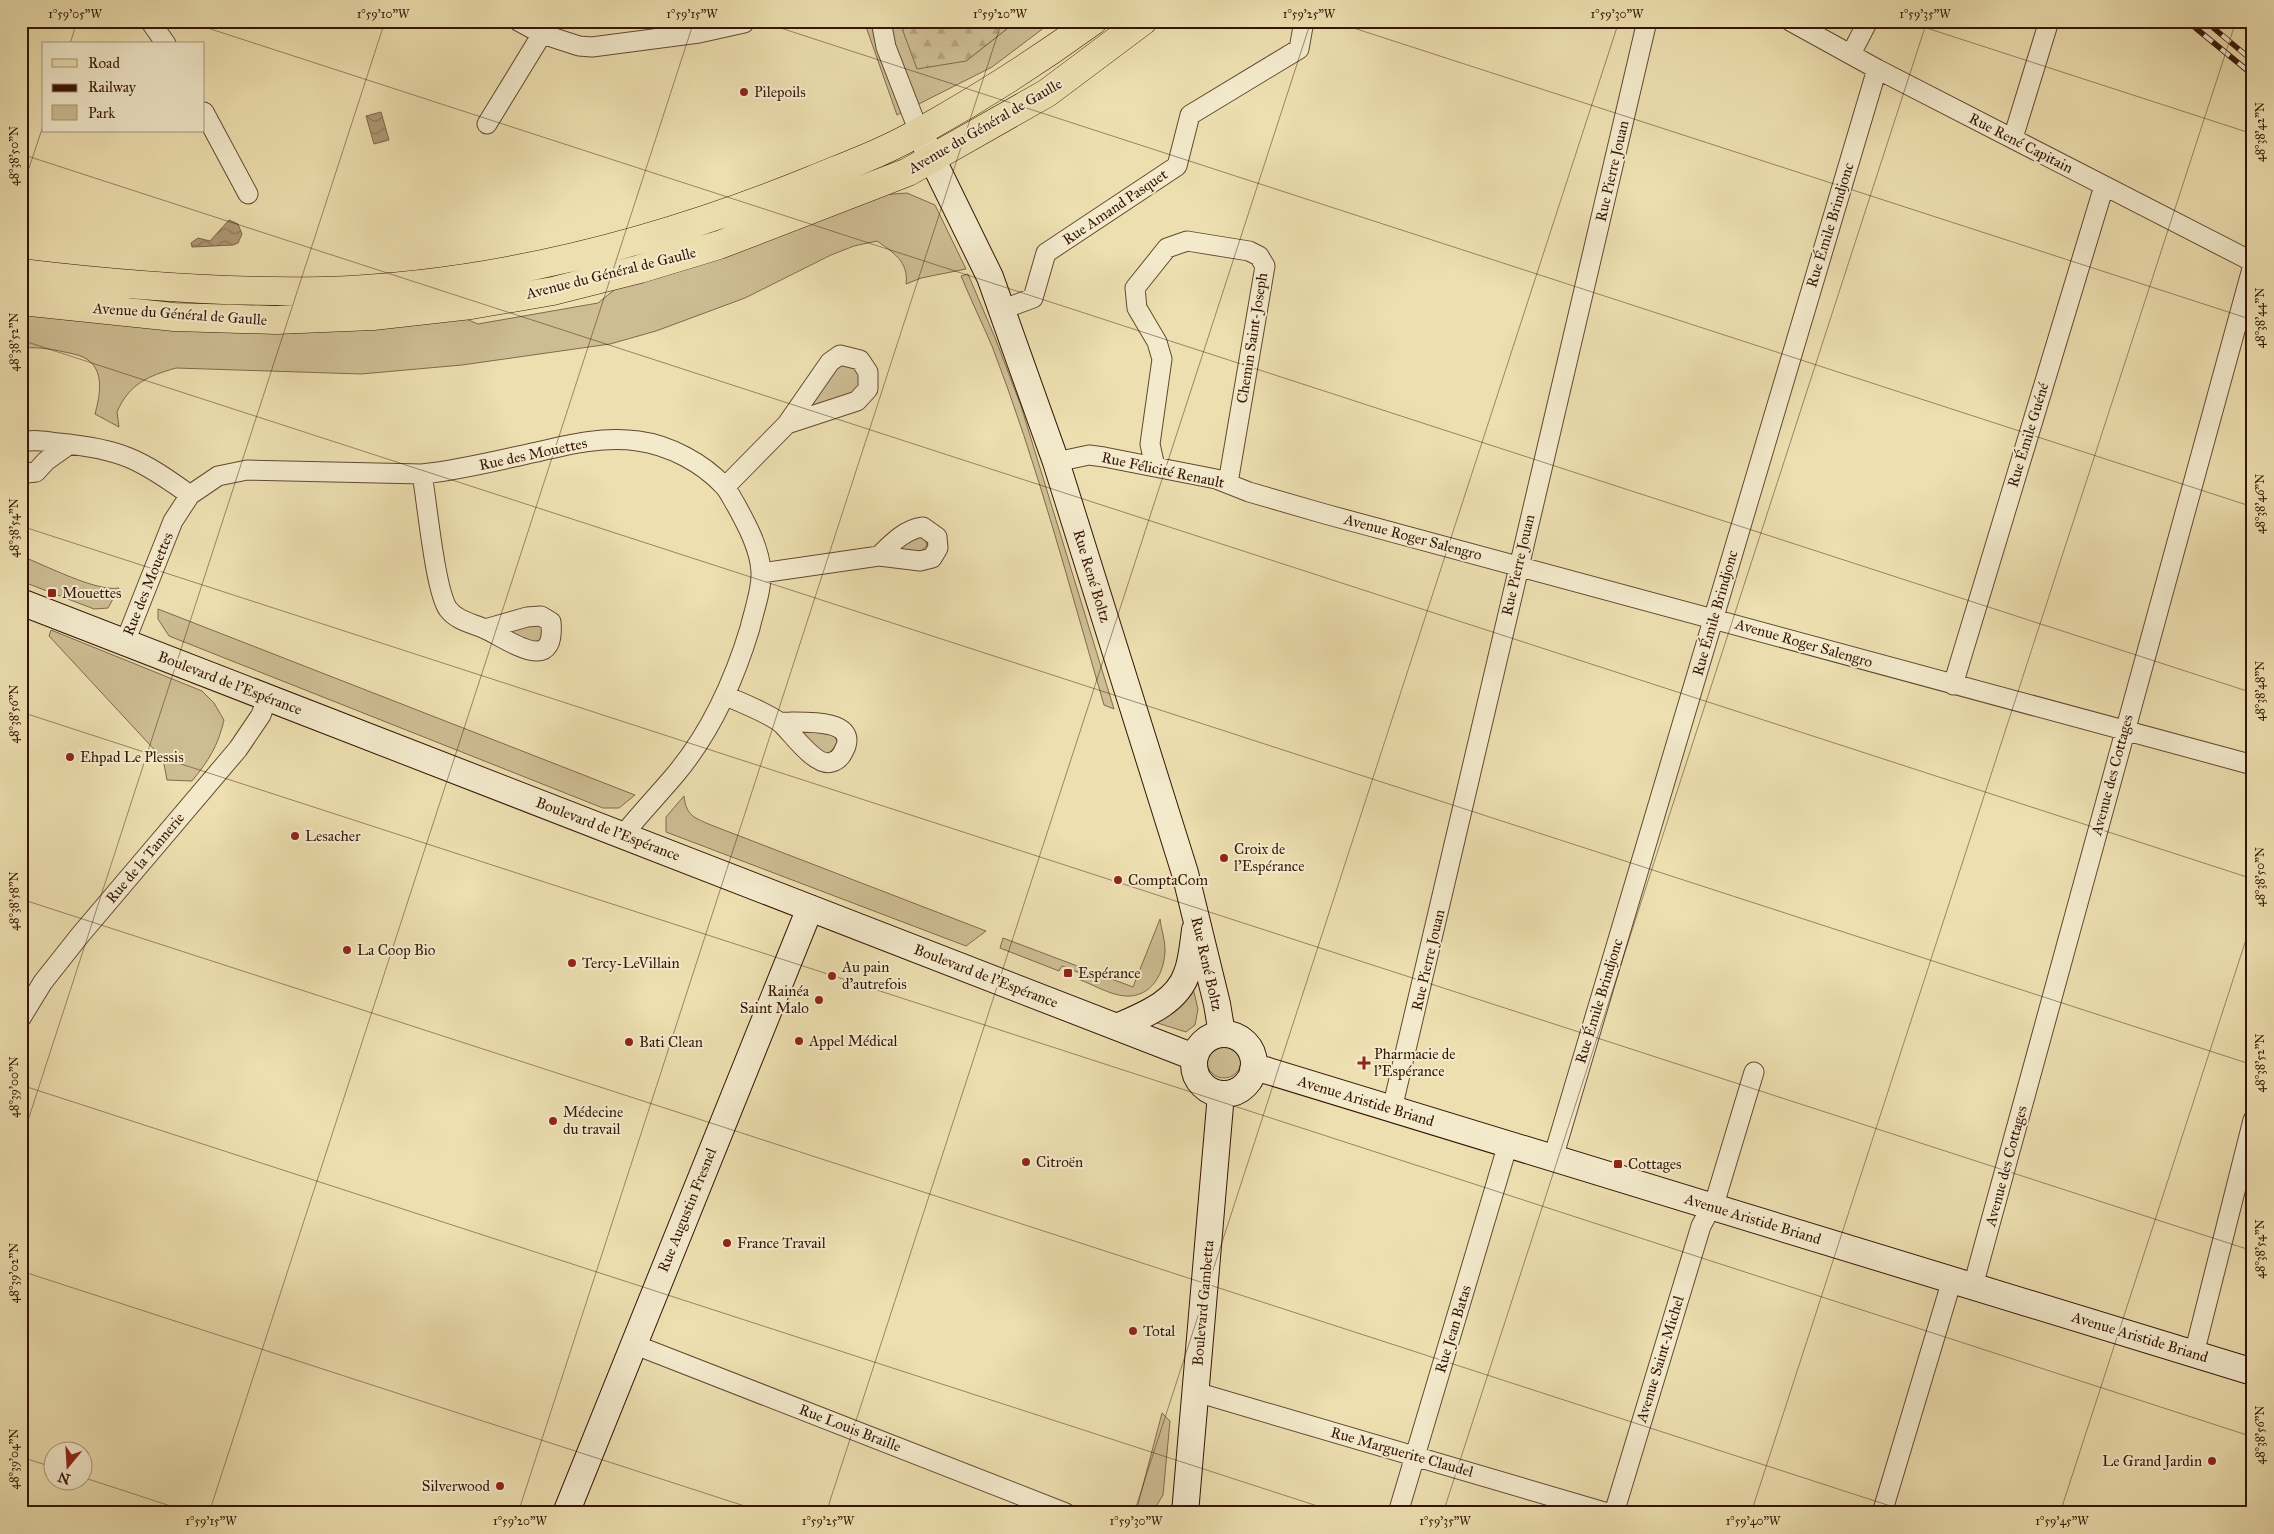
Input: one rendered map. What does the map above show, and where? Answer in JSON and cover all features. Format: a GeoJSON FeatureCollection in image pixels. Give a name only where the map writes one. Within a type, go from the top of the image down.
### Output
{"type":"FeatureCollection","features":[{"type":"Feature","properties":{"kind":"main road","name":"Avenue du Général de Gaulle"},"geometry":{"type":"LineString","coordinates":[[21,273],[178,289],[248,292],[324,291],[394,286],[466,277],[552,262],[608,249],[687,226],[766,198],[859,160],[919,132],[1038,61],[1093,21]]}},
{"type":"Feature","properties":{"kind":"main road","name":"Avenue du Général de Gaulle"},"geometry":{"type":"LineString","coordinates":[[21,301],[174,317],[276,320],[373,316],[471,305],[553,291],[640,269],[719,245],[908,172],[1047,92],[1143,21]]}},
{"type":"Feature","properties":{"kind":"main road","name":"Rue René Boltz"},"geometry":{"type":"LineString","coordinates":[[919,132],[990,277],[1056,462],[1185,874],[1222,1034]]}},
{"type":"Feature","properties":{"kind":"main road","name":"Boulevard de l'Espérance"},"geometry":{"type":"LineString","coordinates":[[21,602],[1194,1057]]}},
{"type":"Feature","properties":{"kind":"main road","name":"Rue Augustin Fresnel"},"geometry":{"type":"LineString","coordinates":[[566,1513],[810,908]]}},
{"type":"Feature","properties":{"kind":"main road"},"geometry":{"type":"LineString","coordinates":[[1117,1027],[1158,1007],[1171,997],[1187,974],[1197,921]]}},
{"type":"Feature","properties":{"kind":"main road"},"geometry":{"type":"LineString","coordinates":[[1222,1034],[1231,1035],[1246,1045],[1253,1061],[1253,1070],[1244,1085],[1230,1093],[1221,1094],[1211,1091],[1197,1077],[1194,1057],[1204,1041],[1222,1034]]}},
{"type":"Feature","properties":{"kind":"main road","name":"Avenue Aristide Briand"},"geometry":{"type":"LineString","coordinates":[[1253,1070],[1265,1070],[2253,1372]]}},
{"type":"Feature","properties":{"kind":"main road","name":"Boulevard Gambetta"},"geometry":{"type":"LineString","coordinates":[[1185,1513],[1221,1094]]}},
{"type":"Feature","properties":{"kind":"street"},"geometry":{"type":"LineString","coordinates":[[150,21],[165,42]]}},
{"type":"Feature","properties":{"kind":"street"},"geometry":{"type":"LineString","coordinates":[[518,21],[542,34],[579,46],[592,47],[699,33],[744,23],[745,21]]}},
{"type":"Feature","properties":{"kind":"street"},"geometry":{"type":"LineString","coordinates":[[881,21],[886,48],[919,132]]}},
{"type":"Feature","properties":{"kind":"street","name":"Rue Amand Pasquet"},"geometry":{"type":"LineString","coordinates":[[1002,310],[1033,298],[1046,253],[1177,166],[1190,115],[1298,49],[1304,21]]}},
{"type":"Feature","properties":{"kind":"street","name":"Rue Pierre Jouan"},"geometry":{"type":"LineString","coordinates":[[1392,1109],[1647,21]]}},
{"type":"Feature","properties":{"kind":"street","name":"Rue René Capitain"},"geometry":{"type":"LineString","coordinates":[[1790,21],[1877,69],[2253,263]]}},
{"type":"Feature","properties":{"kind":"street"},"geometry":{"type":"LineString","coordinates":[[1851,54],[1868,21]]}},
{"type":"Feature","properties":{"kind":"street"},"geometry":{"type":"LineString","coordinates":[[2013,138],[2049,21]]}},
{"type":"Feature","properties":{"kind":"street"},"geometry":{"type":"LineString","coordinates":[[487,124],[542,34]]}},
{"type":"Feature","properties":{"kind":"street","name":"Rue Émile Brindjonc"},"geometry":{"type":"LineString","coordinates":[[1553,1158],[1877,69]]}},
{"type":"Feature","properties":{"kind":"street"},"geometry":{"type":"LineString","coordinates":[[205,114],[248,194]]}},
{"type":"Feature","properties":{"kind":"street","name":"Rue Émile Guéné"},"geometry":{"type":"LineString","coordinates":[[1953,685],[2104,186]]}},
{"type":"Feature","properties":{"kind":"street","name":"Chemin Saint-Joseph"},"geometry":{"type":"LineString","coordinates":[[1155,467],[1150,444],[1162,359],[1157,342],[1137,308],[1135,288],[1167,248],[1187,241],[1249,251],[1259,256],[1265,266],[1228,483]]}},
{"type":"Feature","properties":{"kind":"street","name":"Avenue des Cottages"},"geometry":{"type":"LineString","coordinates":[[1882,1513],[1962,1283],[2124,731],[2253,263]]}},
{"type":"Feature","properties":{"kind":"street"},"geometry":{"type":"LineString","coordinates":[[725,487],[787,424]]}},
{"type":"Feature","properties":{"kind":"street"},"geometry":{"type":"LineString","coordinates":[[21,443],[35,440],[106,449],[136,459],[190,495]]}},
{"type":"Feature","properties":{"kind":"street","name":"Rue des Mouettes"},"geometry":{"type":"LineString","coordinates":[[125,642],[173,521],[190,495],[218,476],[247,470],[422,474],[450,471],[579,442],[639,441],[666,449],[692,460],[725,487],[742,516],[758,552],[761,573],[757,600],[741,657],[726,696],[695,748],[675,775],[623,835]]}},
{"type":"Feature","properties":{"kind":"street"},"geometry":{"type":"LineString","coordinates":[[21,469],[27,473],[36,472],[46,461],[70,444]]}},
{"type":"Feature","properties":{"kind":"street","name":"Rue Félicité Renault"},"geometry":{"type":"LineString","coordinates":[[1056,462],[1089,454],[1228,483],[1249,492],[1326,514]]}},
{"type":"Feature","properties":{"kind":"street"},"geometry":{"type":"LineString","coordinates":[[422,474],[440,590],[448,609],[462,621],[485,629]]}},
{"type":"Feature","properties":{"kind":"street","name":"Avenue Roger Salengro"},"geometry":{"type":"LineString","coordinates":[[1326,514],[2253,765]]}},
{"type":"Feature","properties":{"kind":"street"},"geometry":{"type":"LineString","coordinates":[[761,573],[879,556]]}},
{"type":"Feature","properties":{"kind":"street"},"geometry":{"type":"LineString","coordinates":[[726,696],[781,722]]}},
{"type":"Feature","properties":{"kind":"street","name":"Rue de la Tannerie"},"geometry":{"type":"LineString","coordinates":[[21,1018],[43,982],[81,934],[238,749],[261,716],[267,698]]}},
{"type":"Feature","properties":{"kind":"street","name":"Avenue Saint-Michel"},"geometry":{"type":"LineString","coordinates":[[1614,1513],[1700,1226],[1716,1198],[1754,1072]]}},
{"type":"Feature","properties":{"kind":"street"},"geometry":{"type":"LineString","coordinates":[[2194,1354],[2253,1120]]}},
{"type":"Feature","properties":{"kind":"street","name":"Rue Jean Batas"},"geometry":{"type":"LineString","coordinates":[[1398,1513],[1508,1144]]}},
{"type":"Feature","properties":{"kind":"street","name":"Rue Louis Braille"},"geometry":{"type":"LineString","coordinates":[[633,1344],[1066,1513]]}},
{"type":"Feature","properties":{"kind":"street","name":"Rue Marguerite Claudel"},"geometry":{"type":"LineString","coordinates":[[1196,1392],[1608,1513]]}},
{"type":"Feature","properties":{"kind":"green space"},"geometry":{"type":"Polygon","coordinates":[[[864,21],[904,21],[903,31],[966,61],[1017,21],[1053,21],[992,67],[897,115],[864,21]]]}},
{"type":"Feature","properties":{"kind":"green space"},"geometry":{"type":"Polygon","coordinates":[[[904,21],[1017,21],[966,61],[917,69],[903,31],[904,21]]]}},
{"type":"Feature","properties":{"kind":"green space"},"geometry":{"type":"Polygon","coordinates":[[[907,193],[935,205],[966,269],[921,278],[906,284],[905,270],[899,258],[877,241],[854,246],[831,255],[745,298],[656,331],[610,344],[462,365],[361,374],[176,368],[148,378],[127,394],[117,412],[119,427],[95,414],[100,382],[95,368],[90,362],[78,355],[56,350],[21,349],[21,311],[382,327],[466,319],[478,324],[598,303],[619,286],[879,195],[907,193]]]}},
{"type":"Feature","properties":{"kind":"green space"},"geometry":{"type":"Polygon","coordinates":[[[968,274],[1021,406],[1114,709],[1104,705],[1052,524],[1024,435],[992,346],[961,276],[968,274]]]}},
{"type":"Feature","properties":{"kind":"green space"},"geometry":{"type":"Polygon","coordinates":[[[842,363],[854,368],[861,376],[856,390],[837,400],[814,406],[811,404],[831,371],[842,363]]]}},
{"type":"Feature","properties":{"kind":"green space"},"geometry":{"type":"Polygon","coordinates":[[[913,536],[925,538],[927,546],[919,552],[894,550],[913,536]]]}},
{"type":"Feature","properties":{"kind":"green space"},"geometry":{"type":"Polygon","coordinates":[[[21,556],[84,582],[97,586],[119,588],[108,608],[94,609],[21,581],[21,556]]]}},
{"type":"Feature","properties":{"kind":"green space"},"geometry":{"type":"Polygon","coordinates":[[[158,609],[635,795],[619,808],[603,808],[169,636],[158,619],[158,609]]]}},
{"type":"Feature","properties":{"kind":"green space"},"geometry":{"type":"Polygon","coordinates":[[[539,623],[545,631],[541,639],[533,643],[507,631],[539,623]]]}},
{"type":"Feature","properties":{"kind":"green space"},"geometry":{"type":"Polygon","coordinates":[[[51,630],[202,691],[214,703],[224,720],[222,729],[212,752],[192,781],[167,780],[163,759],[49,636],[51,630]]]}},
{"type":"Feature","properties":{"kind":"green space"},"geometry":{"type":"Polygon","coordinates":[[[819,731],[834,735],[838,743],[831,752],[824,754],[801,733],[819,731]]]}},
{"type":"Feature","properties":{"kind":"green space"},"geometry":{"type":"Polygon","coordinates":[[[684,796],[689,812],[711,825],[986,931],[966,946],[666,832],[666,817],[684,796]]]}},
{"type":"Feature","properties":{"kind":"green space"},"geometry":{"type":"Polygon","coordinates":[[[1160,919],[1165,945],[1163,966],[1150,988],[1143,993],[1134,995],[1125,996],[1107,992],[1078,979],[1080,973],[1062,966],[1059,971],[1000,948],[1003,938],[1133,987],[1160,919]]]}},
{"type":"Feature","properties":{"kind":"green space"},"geometry":{"type":"Polygon","coordinates":[[[1192,984],[1198,1009],[1195,1025],[1186,1032],[1151,1021],[1192,984]]]}},
{"type":"Feature","properties":{"kind":"green space"},"geometry":{"type":"Polygon","coordinates":[[[1224,1044],[1231,1045],[1236,1049],[1240,1054],[1240,1068],[1236,1073],[1231,1077],[1224,1078],[1217,1077],[1212,1073],[1208,1068],[1207,1061],[1208,1054],[1212,1049],[1217,1045],[1224,1044]]]}},
{"type":"Feature","properties":{"kind":"green space"},"geometry":{"type":"Polygon","coordinates":[[[1162,1413],[1170,1421],[1163,1495],[1152,1513],[1136,1512],[1162,1413]]]}},
{"type":"Feature","properties":{"kind":"water"},"geometry":{"type":"Polygon","coordinates":[[[381,112],[389,140],[374,144],[366,116],[381,112]]]}},
{"type":"Feature","properties":{"kind":"water"},"geometry":{"type":"Polygon","coordinates":[[[229,220],[238,224],[242,234],[238,243],[233,245],[192,247],[191,243],[198,238],[210,241],[229,220]]]}},
{"type":"Feature","properties":{"kind":"railway"},"geometry":{"type":"LineString","coordinates":[[2187,21],[2253,75]]}},
{"type":"Feature","properties":{"kind":"railway"},"geometry":{"type":"LineString","coordinates":[[2205,21],[2253,61]]}},
{"type":"Feature","properties":{"kind":"place","name":"Pilepoils"},"geometry":{"type":"Point","coordinates":[744,92]}},
{"type":"Feature","properties":{"kind":"place","name":"Mouettes"},"geometry":{"type":"Point","coordinates":[52,593]}},
{"type":"Feature","properties":{"kind":"place","name":"Ehpad Le Plessis"},"geometry":{"type":"Point","coordinates":[70,757]}},
{"type":"Feature","properties":{"kind":"place","name":"Lesacher"},"geometry":{"type":"Point","coordinates":[295,836]}},
{"type":"Feature","properties":{"kind":"place","name":"Croix de l'Espérance"},"geometry":{"type":"Point","coordinates":[1224,858]}},
{"type":"Feature","properties":{"kind":"place","name":"ComptaCom"},"geometry":{"type":"Point","coordinates":[1118,880]}},
{"type":"Feature","properties":{"kind":"place","name":"La Coop Bio"},"geometry":{"type":"Point","coordinates":[347,950]}},
{"type":"Feature","properties":{"kind":"place","name":"Tercy-LeVillain"},"geometry":{"type":"Point","coordinates":[572,963]}},
{"type":"Feature","properties":{"kind":"place","name":"Espérance"},"geometry":{"type":"Point","coordinates":[1068,973]}},
{"type":"Feature","properties":{"kind":"place","name":"Au pain d'autrefois"},"geometry":{"type":"Point","coordinates":[832,976]}},
{"type":"Feature","properties":{"kind":"place","name":"Rainéa Saint Malo"},"geometry":{"type":"Point","coordinates":[819,1000]}},
{"type":"Feature","properties":{"kind":"place","name":"Appel Médical"},"geometry":{"type":"Point","coordinates":[799,1041]}},
{"type":"Feature","properties":{"kind":"place","name":"Bati Clean"},"geometry":{"type":"Point","coordinates":[629,1042]}},
{"type":"Feature","properties":{"kind":"place","name":"Pharmacie de l'Espérance"},"geometry":{"type":"Point","coordinates":[1364,1063]}},
{"type":"Feature","properties":{"kind":"place","name":"Médecine du travail"},"geometry":{"type":"Point","coordinates":[553,1121]}},
{"type":"Feature","properties":{"kind":"place","name":"Citroën"},"geometry":{"type":"Point","coordinates":[1026,1162]}},
{"type":"Feature","properties":{"kind":"place","name":"Cottages"},"geometry":{"type":"Point","coordinates":[1618,1164]}},
{"type":"Feature","properties":{"kind":"place","name":"France Travail"},"geometry":{"type":"Point","coordinates":[727,1243]}},
{"type":"Feature","properties":{"kind":"place","name":"Total"},"geometry":{"type":"Point","coordinates":[1133,1331]}},
{"type":"Feature","properties":{"kind":"place","name":"Le Grand Jardin"},"geometry":{"type":"Point","coordinates":[2212,1461]}},
{"type":"Feature","properties":{"kind":"place","name":"Silverwood"},"geometry":{"type":"Point","coordinates":[500,1486]}}]}
